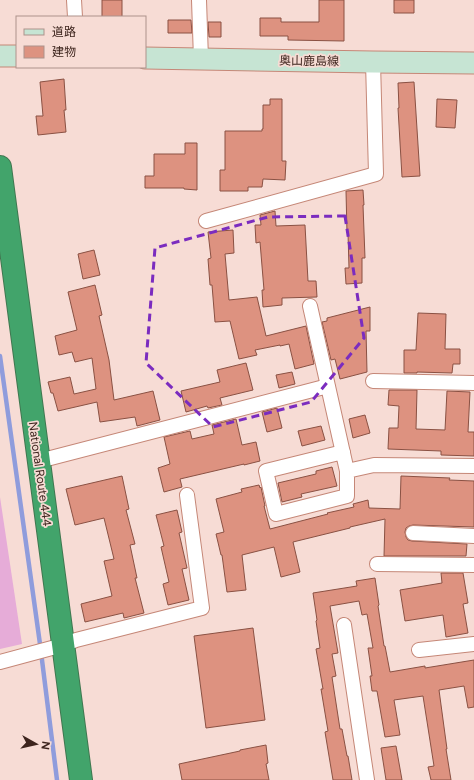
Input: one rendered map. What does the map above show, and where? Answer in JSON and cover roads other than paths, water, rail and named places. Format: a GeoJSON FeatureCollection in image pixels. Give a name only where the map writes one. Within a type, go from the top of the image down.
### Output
{"type":"FeatureCollection","features":[{"type":"Feature","properties":{"kind":"highway","name":"National Route 444"},"geometry":{"type":"LineString","coordinates":[[0,167],[39,461],[56,647],[81,780]]}},
{"type":"Feature","properties":{"kind":"main road"},"geometry":{"type":"LineString","coordinates":[[0,56],[16,56]]}},
{"type":"Feature","properties":{"kind":"main road","name":"奥山鹿島線"},"geometry":{"type":"LineString","coordinates":[[146,58],[474,63]]}},
{"type":"Feature","properties":{"kind":"street"},"geometry":{"type":"LineString","coordinates":[[74,0],[75,16]]}},
{"type":"Feature","properties":{"kind":"street"},"geometry":{"type":"LineString","coordinates":[[199,0],[201,59]]}},
{"type":"Feature","properties":{"kind":"street"},"geometry":{"type":"LineString","coordinates":[[206,222],[376,174],[373,62]]}},
{"type":"Feature","properties":{"kind":"street"},"geometry":{"type":"LineString","coordinates":[[310,306],[343,452],[347,471],[347,496],[276,514],[266,470],[343,452]]}},
{"type":"Feature","properties":{"kind":"street"},"geometry":{"type":"LineString","coordinates":[[373,381],[474,383]]}},
{"type":"Feature","properties":{"kind":"street"},"geometry":{"type":"LineString","coordinates":[[39,461],[328,386]]}},
{"type":"Feature","properties":{"kind":"street"},"geometry":{"type":"LineString","coordinates":[[347,471],[374,465],[474,466]]}},
{"type":"Feature","properties":{"kind":"street"},"geometry":{"type":"LineString","coordinates":[[0,662],[32,654],[76,640],[202,608],[187,495]]}},
{"type":"Feature","properties":{"kind":"street"},"geometry":{"type":"LineString","coordinates":[[413,533],[474,536]]}},
{"type":"Feature","properties":{"kind":"street"},"geometry":{"type":"LineString","coordinates":[[377,564],[474,565]]}},
{"type":"Feature","properties":{"kind":"street"},"geometry":{"type":"LineString","coordinates":[[344,625],[367,780]]}},
{"type":"Feature","properties":{"kind":"street"},"geometry":{"type":"LineString","coordinates":[[419,650],[474,644]]}},
{"type":"Feature","properties":{"kind":"waterway"},"geometry":{"type":"LineString","coordinates":[[0,356],[40,644],[57,780]]}}]}
